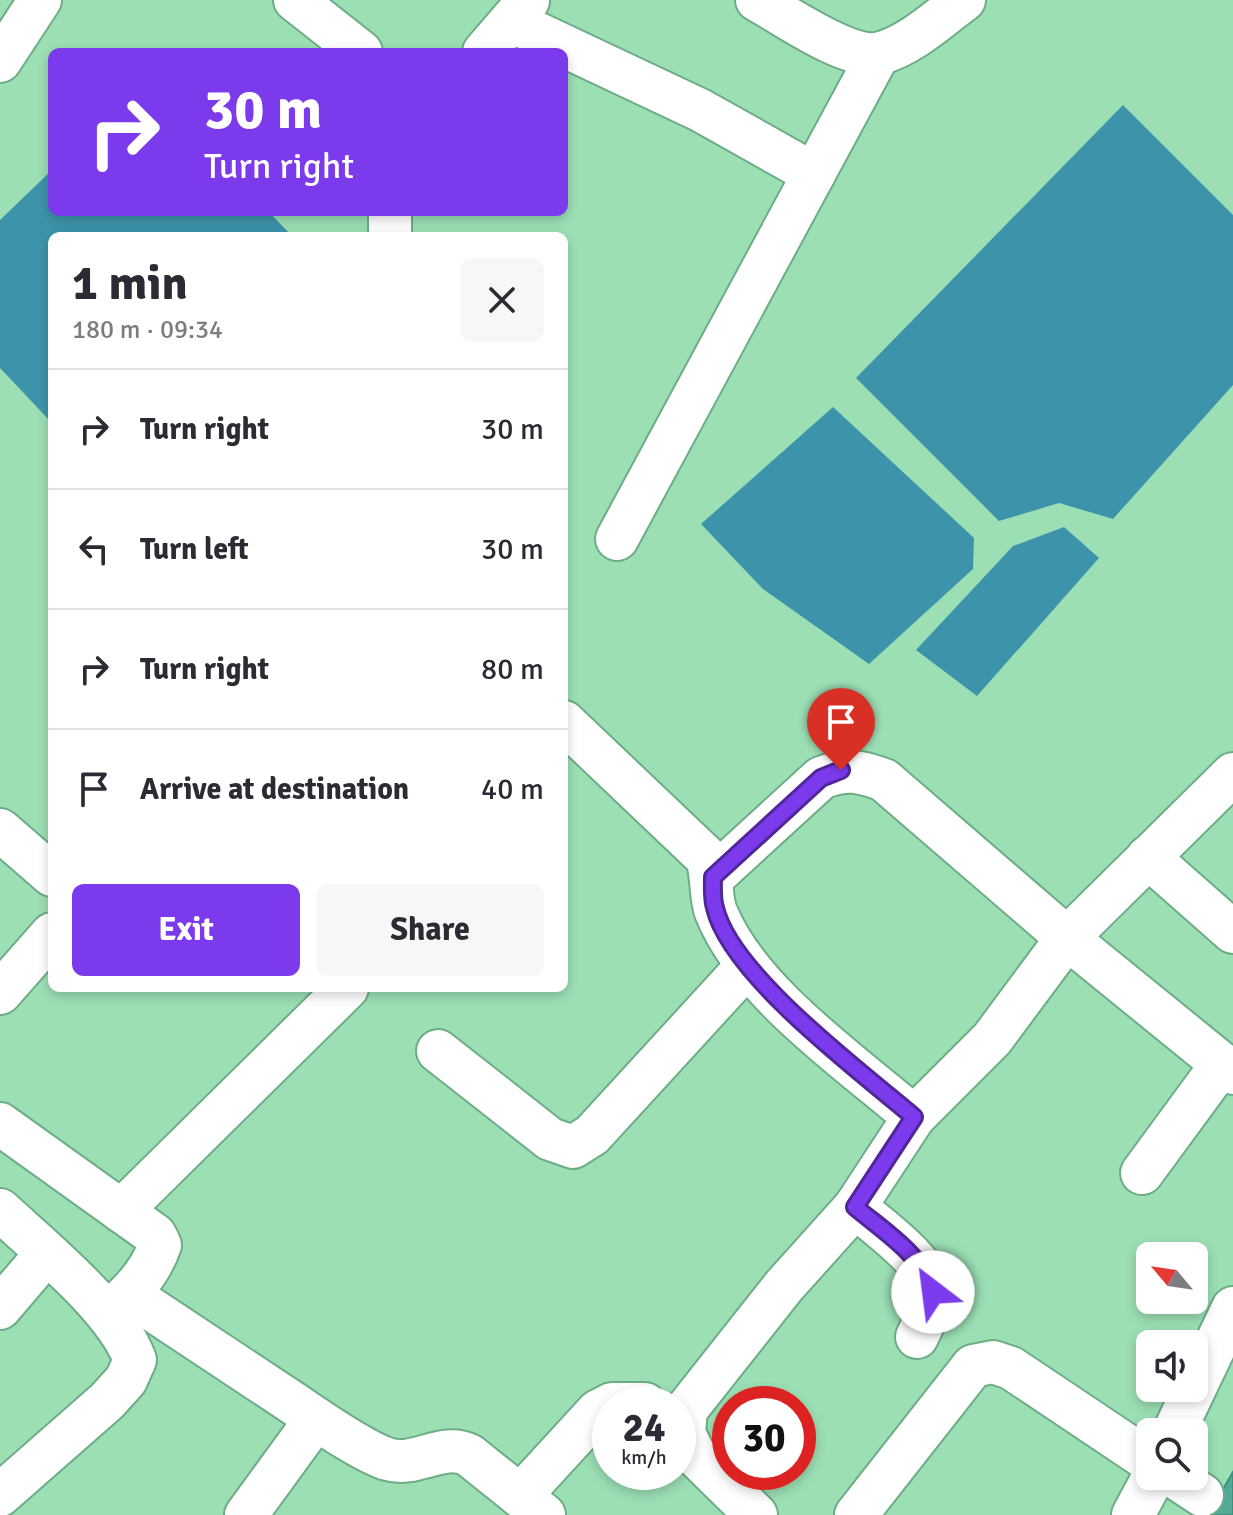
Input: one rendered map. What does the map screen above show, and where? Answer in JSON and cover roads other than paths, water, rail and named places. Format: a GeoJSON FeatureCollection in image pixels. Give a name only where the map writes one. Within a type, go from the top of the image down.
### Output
{"type":"FeatureCollection","features":[{"type":"Feature","properties":{"kind":"street"},"geometry":{"type":"LineString","coordinates":[[0,61],[39,0]]}},
{"type":"Feature","properties":{"kind":"street"},"geometry":{"type":"LineString","coordinates":[[295,0],[356,48]]}},
{"type":"Feature","properties":{"kind":"street"},"geometry":{"type":"LineString","coordinates":[[757,0],[852,52],[878,55],[912,40],[964,0]]}},
{"type":"Feature","properties":{"kind":"street"},"geometry":{"type":"LineString","coordinates":[[487,48],[520,10],[814,174]]}},
{"type":"Feature","properties":{"kind":"street"},"geometry":{"type":"LineString","coordinates":[[617,539],[878,55]]}},
{"type":"Feature","properties":{"kind":"street"},"geometry":{"type":"LineString","coordinates":[[568,726],[707,858],[713,877],[715,910],[746,967],[812,1030],[914,1117]]}},
{"type":"Feature","properties":{"kind":"street"},"geometry":{"type":"LineString","coordinates":[[713,877],[821,778],[841,770],[859,771],[884,780],[1067,938],[1228,1069],[1142,1173]]}},
{"type":"Feature","properties":{"kind":"street"},"geometry":{"type":"LineString","coordinates":[[696,1393],[784,1286],[855,1207],[914,1117],[992,1039],[1067,938],[1233,774]]}},
{"type":"Feature","properties":{"kind":"street"},"geometry":{"type":"LineString","coordinates":[[0,830],[48,872]]}},
{"type":"Feature","properties":{"kind":"street"},"geometry":{"type":"LineString","coordinates":[[1148,857],[1233,932]]}},
{"type":"Feature","properties":{"kind":"street"},"geometry":{"type":"LineString","coordinates":[[4,980],[48,938]]}},
{"type":"Feature","properties":{"kind":"street"},"geometry":{"type":"LineString","coordinates":[[438,1051],[550,1139],[573,1147],[592,1135],[746,967]]}},
{"type":"Feature","properties":{"kind":"street"},"geometry":{"type":"LineString","coordinates":[[121,1211],[343,992]]}},
{"type":"Feature","properties":{"kind":"street"},"geometry":{"type":"LineString","coordinates":[[0,1124],[155,1235],[160,1245],[118,1304]]}},
{"type":"Feature","properties":{"kind":"street"},"geometry":{"type":"LineString","coordinates":[[855,1207],[901,1246],[930,1280],[933,1292],[930,1307],[917,1337]]}},
{"type":"Feature","properties":{"kind":"street"},"geometry":{"type":"LineString","coordinates":[[0,1210],[46,1254],[118,1304],[386,1458],[407,1463],[457,1449],[532,1505],[592,1420]]}},
{"type":"Feature","properties":{"kind":"street"},"geometry":{"type":"LineString","coordinates":[[0,1308],[46,1254]]}},
{"type":"Feature","properties":{"kind":"street"},"geometry":{"type":"LineString","coordinates":[[0,1495],[126,1380],[135,1360],[118,1304]]}},
{"type":"Feature","properties":{"kind":"street"},"geometry":{"type":"LineString","coordinates":[[1181,1418],[1233,1308]]}},
{"type":"Feature","properties":{"kind":"street"},"geometry":{"type":"LineString","coordinates":[[856,1515],[973,1366],[993,1362],[1011,1368],[1136,1452]]}},
{"type":"Feature","properties":{"kind":"street"},"geometry":{"type":"LineString","coordinates":[[246,1515],[316,1419]]}},
{"type":"Feature","properties":{"kind":"street"},"geometry":{"type":"LineString","coordinates":[[696,1456],[756,1515]]}},
{"type":"Feature","properties":{"kind":"street"},"geometry":{"type":"LineString","coordinates":[[1133,1515],[1146,1490]]}},
{"type":"Feature","properties":{"kind":"water"},"geometry":{"type":"Polygon","coordinates":[[[1123,105],[1233,215],[1233,385],[1113,519],[1059,503],[999,521],[856,378],[1123,105]]]}},
{"type":"Feature","properties":{"kind":"water"},"geometry":{"type":"Polygon","coordinates":[[[48,174],[48,216],[273,216],[288,232],[48,232],[48,419],[0,368],[0,220],[48,174]]]}},
{"type":"Feature","properties":{"kind":"water"},"geometry":{"type":"Polygon","coordinates":[[[833,407],[974,538],[973,569],[869,664],[763,589],[701,524],[833,407]]]}},
{"type":"Feature","properties":{"kind":"water"},"geometry":{"type":"Polygon","coordinates":[[[1064,527],[1099,558],[977,696],[916,650],[1013,546],[1064,527]]]}}]}
